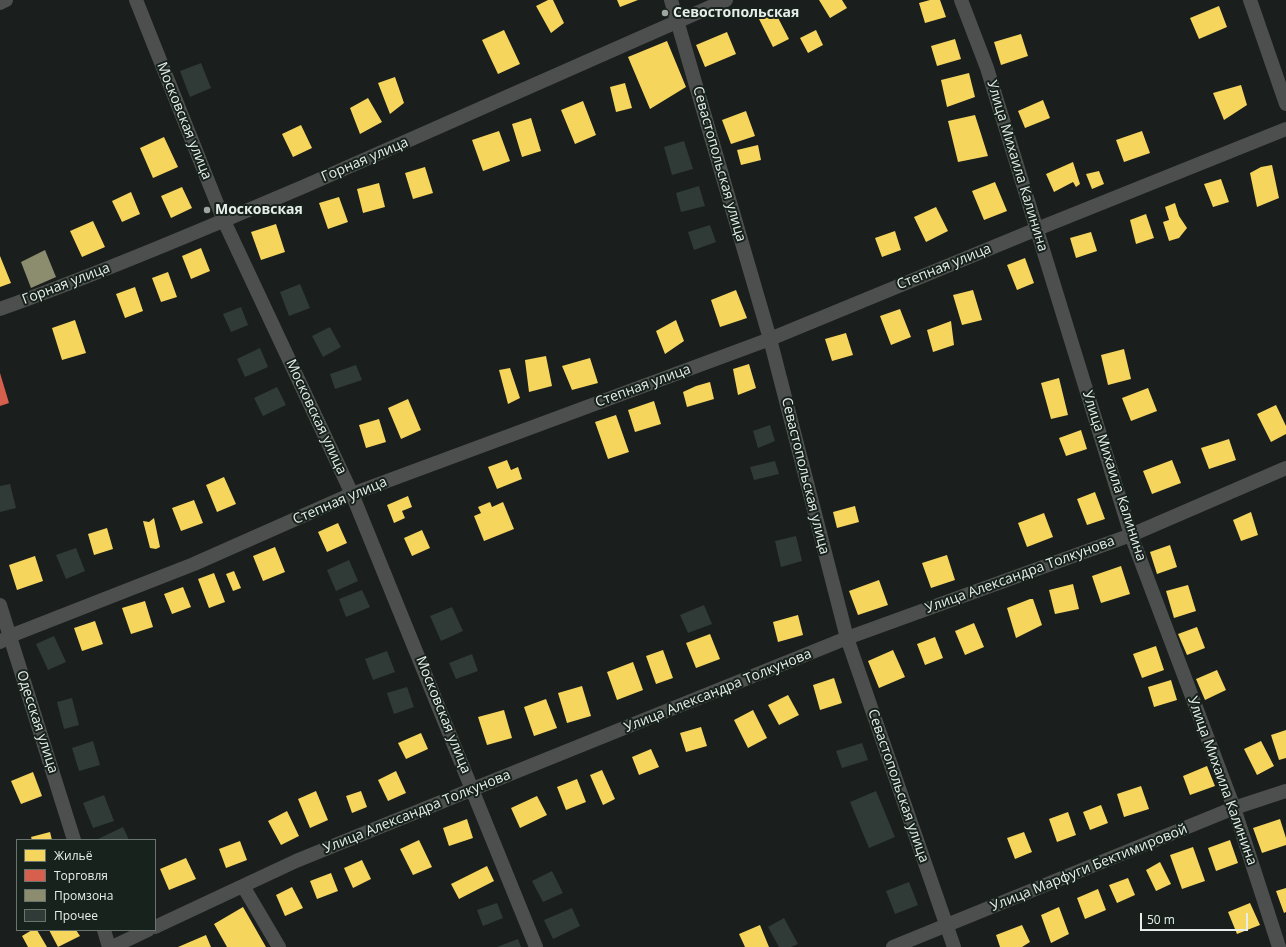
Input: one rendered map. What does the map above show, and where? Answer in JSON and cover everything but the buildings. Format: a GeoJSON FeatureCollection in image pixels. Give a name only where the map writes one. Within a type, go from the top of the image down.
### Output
{"type":"FeatureCollection","features":[{"type":"Feature","properties":{"kind":"street"},"geometry":{"type":"LineString","coordinates":[[0,2],[6,0]]}},
{"type":"Feature","properties":{"kind":"street","name":"Московская улица"},"geometry":{"type":"LineString","coordinates":[[136,0],[224,221],[352,494],[536,947]]}},
{"type":"Feature","properties":{"kind":"street","name":"Севастопольская улица"},"geometry":{"type":"LineString","coordinates":[[671,0],[770,339],[847,638],[954,947]]}},
{"type":"Feature","properties":{"kind":"street","name":"Горная улица"},"geometry":{"type":"LineString","coordinates":[[0,309],[64,286],[224,221],[466,117],[726,0]]}},
{"type":"Feature","properties":{"kind":"street","name":"Улица Михаила Калинина"},"geometry":{"type":"LineString","coordinates":[[961,0],[987,68],[1131,535],[1234,808],[1279,947]]}},
{"type":"Feature","properties":{"kind":"street"},"geometry":{"type":"LineString","coordinates":[[1250,0],[1286,104]]}},
{"type":"Feature","properties":{"kind":"street","name":"Степная улица"},"geometry":{"type":"LineString","coordinates":[[5,639],[194,564],[352,494],[770,339],[1037,229],[1286,129]]}},
{"type":"Feature","properties":{"kind":"street","name":"Улица Александра Толкунова"},"geometry":{"type":"LineString","coordinates":[[156,927],[296,862],[473,789],[847,638],[1131,535],[1286,468]]}},
{"type":"Feature","properties":{"kind":"street","name":"Одесская улица"},"geometry":{"type":"LineString","coordinates":[[0,605],[5,639],[74,839]]}},
{"type":"Feature","properties":{"kind":"street","name":"Улица Марфуги Бектимировой"},"geometry":{"type":"LineString","coordinates":[[893,947],[1234,808],[1286,791]]}},
{"type":"Feature","properties":{"kind":"street"},"geometry":{"type":"LineString","coordinates":[[243,886],[279,947]]}},
{"type":"Feature","properties":{"kind":"street"},"geometry":{"type":"LineString","coordinates":[[104,931],[110,947],[146,931]]}},
{"type":"Feature","properties":{"kind":"place","name":"Севостопольская"},"geometry":{"type":"Point","coordinates":[665,13]}},
{"type":"Feature","properties":{"kind":"place","name":"Московская"},"geometry":{"type":"Point","coordinates":[207,210]}}]}
